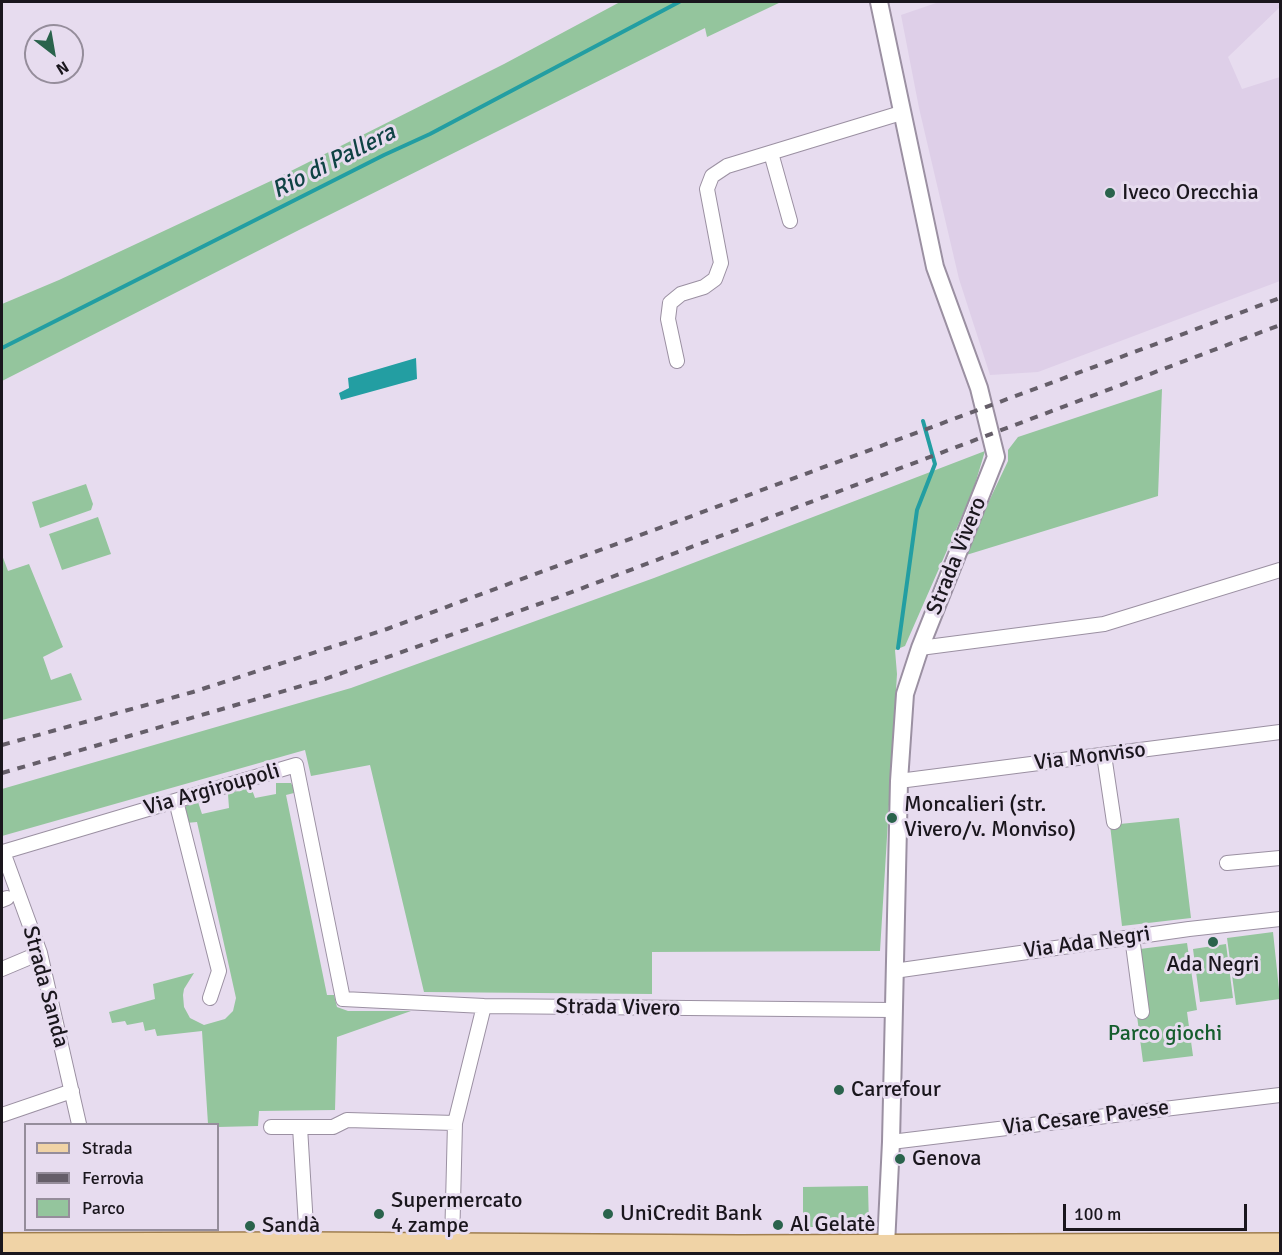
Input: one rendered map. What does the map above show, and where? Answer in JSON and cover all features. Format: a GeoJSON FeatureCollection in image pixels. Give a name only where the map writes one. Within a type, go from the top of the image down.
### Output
{"type":"FeatureCollection","features":[{"type":"Feature","properties":{"kind":"main road"},"geometry":{"type":"LineString","coordinates":[[2,1244],[90,1237],[157,1249],[307,1243],[740,1250],[886,1245],[1059,1249],[1281,1244]]}},
{"type":"Feature","properties":{"kind":"street","name":"Strada Vivero"},"geometry":{"type":"LineString","coordinates":[[879,2],[935,267],[979,388],[996,457],[920,648],[905,694],[899,781],[892,1010],[891,1142],[886,1245]]}},
{"type":"Feature","properties":{"kind":"street"},"geometry":{"type":"LineString","coordinates":[[677,361],[668,319],[670,303],[681,294],[704,287],[715,279],[721,263],[707,189],[712,176],[727,166],[901,113]]}},
{"type":"Feature","properties":{"kind":"street"},"geometry":{"type":"LineString","coordinates":[[771,153],[790,221]]}},
{"type":"Feature","properties":{"kind":"street"},"geometry":{"type":"LineString","coordinates":[[920,648],[1104,624],[1281,570]]}},
{"type":"Feature","properties":{"kind":"street","name":"Via Monviso"},"geometry":{"type":"LineString","coordinates":[[899,781],[1281,732]]}},
{"type":"Feature","properties":{"kind":"street"},"geometry":{"type":"LineString","coordinates":[[1104,755],[1114,822]]}},
{"type":"Feature","properties":{"kind":"street","name":"Via Argiroupoli"},"geometry":{"type":"LineString","coordinates":[[3,852],[296,765],[343,999]]}},
{"type":"Feature","properties":{"kind":"street"},"geometry":{"type":"LineString","coordinates":[[176,801],[219,971],[210,998]]}},
{"type":"Feature","properties":{"kind":"street","name":"Strada Sanda"},"geometry":{"type":"LineString","coordinates":[[3,852],[40,954],[80,1123]]}},
{"type":"Feature","properties":{"kind":"street"},"geometry":{"type":"LineString","coordinates":[[1227,863],[1281,858]]}},
{"type":"Feature","properties":{"kind":"street","name":"Via Ada Negri"},"geometry":{"type":"LineString","coordinates":[[894,971],[1132,937],[1281,919]]}},
{"type":"Feature","properties":{"kind":"street"},"geometry":{"type":"LineString","coordinates":[[1132,937],[1142,1012]]}},
{"type":"Feature","properties":{"kind":"street"},"geometry":{"type":"LineString","coordinates":[[2,969],[40,954]]}},
{"type":"Feature","properties":{"kind":"street","name":"Strada Vivero"},"geometry":{"type":"LineString","coordinates":[[343,999],[484,1006],[892,1010]]}},
{"type":"Feature","properties":{"kind":"street"},"geometry":{"type":"LineString","coordinates":[[452,1244],[455,1124],[484,1006]]}},
{"type":"Feature","properties":{"kind":"street"},"geometry":{"type":"LineString","coordinates":[[2,1115],[72,1092]]}},
{"type":"Feature","properties":{"kind":"street","name":"Via Cesare Pavese"},"geometry":{"type":"LineString","coordinates":[[891,1142],[1281,1095]]}},
{"type":"Feature","properties":{"kind":"street"},"geometry":{"type":"LineString","coordinates":[[271,1127],[333,1127],[347,1120],[455,1124]]}},
{"type":"Feature","properties":{"kind":"street"},"geometry":{"type":"LineString","coordinates":[[300,1127],[307,1243]]}},
{"type":"Feature","properties":{"kind":"shaded area","name":"Iveco Orecchia"},"geometry":{"type":"Polygon","coordinates":[[[939,2],[1280,2],[1280,7],[1228,57],[1242,89],[1280,77],[1280,281],[1038,372],[990,375],[959,279],[919,108],[901,15],[939,2]]]}},
{"type":"Feature","properties":{"kind":"green space"},"geometry":{"type":"Polygon","coordinates":[[[620,2],[781,2],[707,37],[705,28],[2,381],[2,304],[59,280],[275,179],[504,64],[620,2]]]}},
{"type":"Feature","properties":{"kind":"green space"},"geometry":{"type":"Polygon","coordinates":[[[1162,389],[1158,496],[963,556],[1008,461],[1008,450],[1018,437],[1162,389]]]}},
{"type":"Feature","properties":{"kind":"green space"},"geometry":{"type":"Polygon","coordinates":[[[985,451],[973,491],[905,646],[895,650],[897,674],[880,951],[652,952],[652,994],[424,992],[370,765],[311,776],[305,750],[2,836],[2,789],[351,688],[654,578],[985,451]]]}},
{"type":"Feature","properties":{"kind":"green space"},"geometry":{"type":"Polygon","coordinates":[[[86,484],[93,504],[91,510],[40,528],[32,502],[86,484]]]}},
{"type":"Feature","properties":{"kind":"green space"},"geometry":{"type":"Polygon","coordinates":[[[98,517],[111,554],[62,570],[49,534],[98,517]]]}},
{"type":"Feature","properties":{"kind":"green space"},"geometry":{"type":"Polygon","coordinates":[[[2,555],[8,571],[29,564],[63,647],[43,657],[51,680],[71,673],[82,700],[2,720],[2,555]]]}},
{"type":"Feature","properties":{"kind":"green space"},"geometry":{"type":"Polygon","coordinates":[[[276,783],[291,783],[294,793],[286,795],[327,995],[334,995],[337,1007],[348,1011],[411,1011],[337,1037],[335,1110],[259,1111],[258,1126],[219,1127],[219,1123],[208,1123],[202,1031],[157,1036],[155,1029],[145,1031],[143,1022],[127,1025],[125,1021],[112,1023],[109,1012],[155,999],[153,984],[194,973],[183,995],[184,1007],[190,1018],[204,1025],[225,1019],[233,1011],[236,998],[197,822],[186,823],[185,811],[186,806],[198,802],[202,814],[229,808],[228,794],[251,787],[255,798],[276,794],[276,783]]]}},
{"type":"Feature","properties":{"kind":"green space"},"geometry":{"type":"Polygon","coordinates":[[[1179,818],[1191,918],[1122,926],[1110,825],[1179,818]]]}},
{"type":"Feature","properties":{"kind":"green space","name":"Parco giochi"},"geometry":{"type":"Polygon","coordinates":[[[1273,932],[1280,999],[1236,1005],[1227,938],[1273,932]]]}},
{"type":"Feature","properties":{"kind":"green space","name":"Parco giochi"},"geometry":{"type":"Polygon","coordinates":[[[1187,943],[1197,1010],[1187,1012],[1193,1056],[1143,1062],[1137,1016],[1140,949],[1187,943]]]}},
{"type":"Feature","properties":{"kind":"green space"},"geometry":{"type":"Polygon","coordinates":[[[1226,944],[1233,998],[1200,1002],[1193,949],[1226,944]]]}},
{"type":"Feature","properties":{"kind":"green space"},"geometry":{"type":"Polygon","coordinates":[[[868,1186],[869,1227],[803,1227],[803,1187],[868,1186]]]}},
{"type":"Feature","properties":{"kind":"water"},"geometry":{"type":"Polygon","coordinates":[[[416,358],[417,379],[341,400],[339,393],[349,388],[348,378],[416,358]]]}},
{"type":"Feature","properties":{"kind":"waterway","name":"Rio di Pallera"},"geometry":{"type":"LineString","coordinates":[[2,348],[430,134],[679,2]]}},
{"type":"Feature","properties":{"kind":"waterway"},"geometry":{"type":"LineString","coordinates":[[898,648],[917,510],[935,464],[923,421]]}},
{"type":"Feature","properties":{"kind":"railway"},"geometry":{"type":"LineString","coordinates":[[2,745],[193,692],[387,629],[1280,298]]}},
{"type":"Feature","properties":{"kind":"railway"},"geometry":{"type":"LineString","coordinates":[[2,773],[322,680],[556,598],[1280,325]]}},
{"type":"Feature","properties":{"kind":"place","name":"Iveco Orecchia"},"geometry":{"type":"Point","coordinates":[1110,193]}},
{"type":"Feature","properties":{"kind":"place","name":"Moncalieri (str. Vivero/v. Monviso)"},"geometry":{"type":"Point","coordinates":[892,818]}},
{"type":"Feature","properties":{"kind":"place","name":"Ada Negri"},"geometry":{"type":"Point","coordinates":[1213,942]}},
{"type":"Feature","properties":{"kind":"place","name":"Carrefour"},"geometry":{"type":"Point","coordinates":[839,1090]}},
{"type":"Feature","properties":{"kind":"place","name":"Genova"},"geometry":{"type":"Point","coordinates":[900,1159]}},
{"type":"Feature","properties":{"kind":"place","name":"Supermercato 4 zampe"},"geometry":{"type":"Point","coordinates":[379,1214]}},
{"type":"Feature","properties":{"kind":"place","name":"UniCredit Bank"},"geometry":{"type":"Point","coordinates":[608,1214]}},
{"type":"Feature","properties":{"kind":"place","name":"Al Gelatè"},"geometry":{"type":"Point","coordinates":[778,1225]}},
{"type":"Feature","properties":{"kind":"place","name":"Sandà"},"geometry":{"type":"Point","coordinates":[250,1226]}}]}
